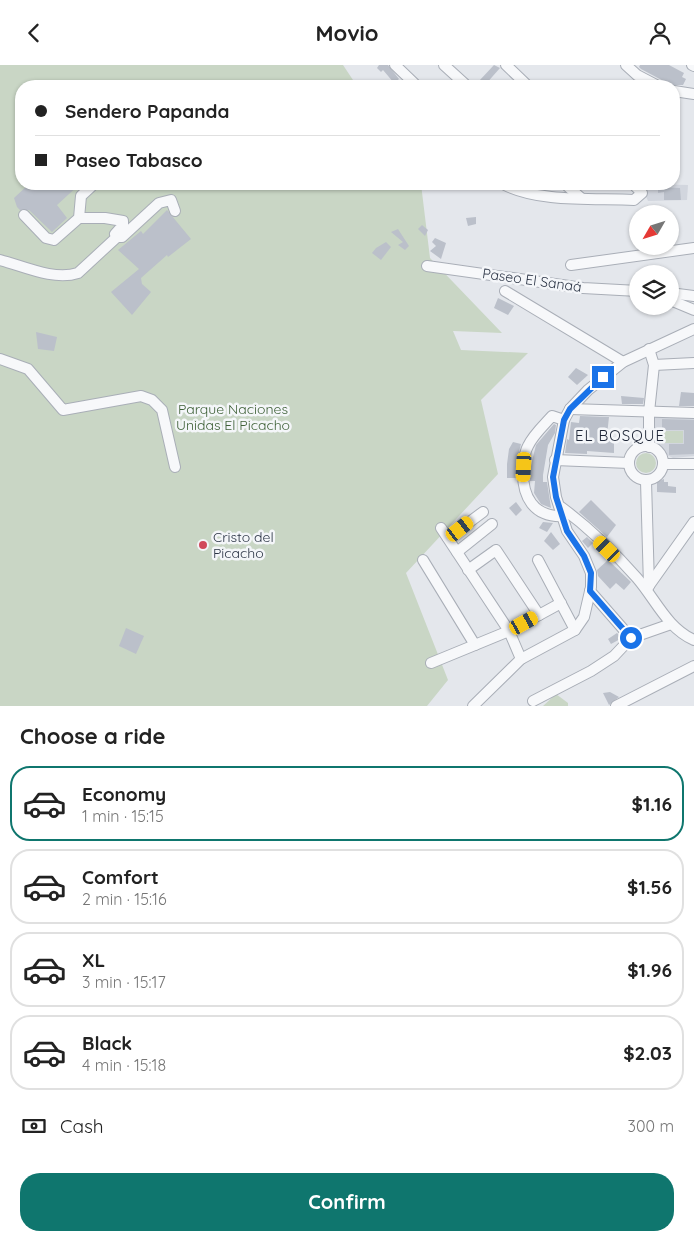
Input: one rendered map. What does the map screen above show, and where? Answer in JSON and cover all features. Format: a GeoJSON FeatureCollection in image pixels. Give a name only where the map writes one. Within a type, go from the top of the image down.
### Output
{"type":"FeatureCollection","features":[{"type":"Feature","properties":{"kind":"street"},"geometry":{"type":"LineString","coordinates":[[395,65],[411,80]]}},
{"type":"Feature","properties":{"kind":"street"},"geometry":{"type":"LineString","coordinates":[[444,65],[460,80]]}},
{"type":"Feature","properties":{"kind":"street"},"geometry":{"type":"LineString","coordinates":[[506,65],[522,80]]}},
{"type":"Feature","properties":{"kind":"street"},"geometry":{"type":"LineString","coordinates":[[626,65],[637,75],[647,80]]}},
{"type":"Feature","properties":{"kind":"street"},"geometry":{"type":"LineString","coordinates":[[680,92],[694,94]]}},
{"type":"Feature","properties":{"kind":"street"},"geometry":{"type":"LineString","coordinates":[[79,218],[81,196],[88,190]]}},
{"type":"Feature","properties":{"kind":"street"},"geometry":{"type":"LineString","coordinates":[[517,190],[544,196],[634,200],[642,193],[639,190]]}},
{"type":"Feature","properties":{"kind":"street"},"geometry":{"type":"LineString","coordinates":[[572,190],[581,198]]}},
{"type":"Feature","properties":{"kind":"street"},"geometry":{"type":"LineString","coordinates":[[0,260],[44,272],[72,275],[78,273],[117,237],[122,237],[159,203],[166,199],[171,200],[174,211]]}},
{"type":"Feature","properties":{"kind":"street"},"geometry":{"type":"LineString","coordinates":[[24,215],[50,239],[54,240],[79,218],[105,218],[122,221],[123,225],[115,234],[117,237]]}},
{"type":"Feature","properties":{"kind":"street"},"geometry":{"type":"LineString","coordinates":[[571,265],[694,248]]}},
{"type":"Feature","properties":{"kind":"street","name":"Paseo El Sanaá"},"geometry":{"type":"LineString","coordinates":[[427,266],[583,287],[629,290]]}},
{"type":"Feature","properties":{"kind":"street"},"geometry":{"type":"LineString","coordinates":[[505,291],[623,362]]}},
{"type":"Feature","properties":{"kind":"street"},"geometry":{"type":"LineString","coordinates":[[679,294],[694,296]]}},
{"type":"Feature","properties":{"kind":"street"},"geometry":{"type":"LineString","coordinates":[[679,304],[694,310]]}},
{"type":"Feature","properties":{"kind":"street"},"geometry":{"type":"LineString","coordinates":[[473,706],[522,659],[575,630],[584,617],[590,591],[591,573],[584,556],[567,531],[556,497],[553,477],[564,420],[570,409],[588,390],[623,362],[694,329]]}},
{"type":"Feature","properties":{"kind":"street"},"geometry":{"type":"LineString","coordinates":[[649,349],[654,365],[649,412],[649,447]]}},
{"type":"Feature","properties":{"kind":"street"},"geometry":{"type":"LineString","coordinates":[[0,359],[28,369],[63,410],[141,396],[152,401],[162,410],[175,467]]}},
{"type":"Feature","properties":{"kind":"street"},"geometry":{"type":"LineString","coordinates":[[654,365],[694,363]]}},
{"type":"Feature","properties":{"kind":"street"},"geometry":{"type":"LineString","coordinates":[[570,409],[694,413]]}},
{"type":"Feature","properties":{"kind":"street"},"geometry":{"type":"LineString","coordinates":[[562,511],[546,515],[534,508],[526,497],[523,477],[524,457],[532,439],[552,416],[564,420]]}},
{"type":"Feature","properties":{"kind":"street"},"geometry":{"type":"LineString","coordinates":[[641,447],[649,447],[661,455],[663,464],[656,477],[646,481],[636,477],[629,463],[634,451],[641,447]]}},
{"type":"Feature","properties":{"kind":"street"},"geometry":{"type":"LineString","coordinates":[[555,460],[629,463]]}},
{"type":"Feature","properties":{"kind":"street"},"geometry":{"type":"LineString","coordinates":[[663,464],[694,464]]}},
{"type":"Feature","properties":{"kind":"street"},"geometry":{"type":"LineString","coordinates":[[646,481],[648,588]]}},
{"type":"Feature","properties":{"kind":"street"},"geometry":{"type":"LineString","coordinates":[[562,511],[648,588],[671,624],[683,635],[694,640]]}},
{"type":"Feature","properties":{"kind":"street"},"geometry":{"type":"LineString","coordinates":[[448,538],[483,512]]}},
{"type":"Feature","properties":{"kind":"street"},"geometry":{"type":"LineString","coordinates":[[648,588],[694,522]]}},
{"type":"Feature","properties":{"kind":"street"},"geometry":{"type":"LineString","coordinates":[[457,552],[492,524]]}},
{"type":"Feature","properties":{"kind":"street"},"geometry":{"type":"LineString","coordinates":[[441,528],[509,631],[522,659]]}},
{"type":"Feature","properties":{"kind":"street"},"geometry":{"type":"LineString","coordinates":[[468,570],[496,550],[539,615]]}},
{"type":"Feature","properties":{"kind":"street"},"geometry":{"type":"LineString","coordinates":[[423,560],[475,645]]}},
{"type":"Feature","properties":{"kind":"street"},"geometry":{"type":"LineString","coordinates":[[538,560],[575,630]]}},
{"type":"Feature","properties":{"kind":"street"},"geometry":{"type":"LineString","coordinates":[[590,591],[631,638]]}},
{"type":"Feature","properties":{"kind":"street"},"geometry":{"type":"LineString","coordinates":[[431,663],[509,631],[561,603]]}},
{"type":"Feature","properties":{"kind":"street"},"geometry":{"type":"LineString","coordinates":[[533,701],[591,671],[614,656],[631,638],[671,624]]}},
{"type":"Feature","properties":{"kind":"street"},"geometry":{"type":"LineString","coordinates":[[683,635],[694,631]]}},
{"type":"Feature","properties":{"kind":"street"},"geometry":{"type":"LineString","coordinates":[[616,706],[694,666]]}},
{"type":"Feature","properties":{"kind":"shaded area"},"geometry":{"type":"Polygon","coordinates":[[[680,185],[688,185],[687,200],[648,201],[644,192],[646,190],[680,190],[680,185]]]}},
{"type":"Feature","properties":{"kind":"shaded area"},"geometry":{"type":"Polygon","coordinates":[[[654,417],[694,417],[694,456],[673,458],[667,455],[654,440],[654,417]]]}},
{"type":"Feature","properties":{"kind":"green space","name":"Parque Naciones Unidas El Picacho"},"geometry":{"type":"Polygon","coordinates":[[[0,65],[343,65],[353,80],[15,80],[15,190],[422,190],[430,258],[502,333],[453,331],[461,350],[528,353],[481,400],[498,474],[406,573],[448,680],[427,706],[0,706],[0,65]]]}},
{"type":"Feature","properties":{"kind":"green space"},"geometry":{"type":"Polygon","coordinates":[[[663,431],[683,431],[683,443],[663,443],[663,431]]]}},
{"type":"Feature","properties":{"kind":"green space"},"geometry":{"type":"Polygon","coordinates":[[[646,453],[653,456],[656,463],[653,470],[646,473],[639,470],[636,463],[639,456],[646,453]]]}},
{"type":"Feature","properties":{"kind":"green space"},"geometry":{"type":"Polygon","coordinates":[[[556,694],[568,703],[568,706],[543,706],[556,694]]]}},
{"type":"Feature","properties":{"kind":"building"},"geometry":{"type":"Polygon","coordinates":[[[379,65],[388,65],[399,79],[391,80],[383,70],[381,72],[377,68],[379,65]]]}},
{"type":"Feature","properties":{"kind":"building"},"geometry":{"type":"Polygon","coordinates":[[[494,65],[500,68],[489,80],[480,80],[494,65]]]}},
{"type":"Feature","properties":{"kind":"building"},"geometry":{"type":"Polygon","coordinates":[[[640,65],[669,65],[684,73],[682,77],[686,79],[683,85],[680,85],[680,80],[662,80],[639,67],[640,65]]]}},
{"type":"Feature","properties":{"kind":"building"},"geometry":{"type":"Polygon","coordinates":[[[680,188],[681,200],[664,200],[664,192],[658,193],[658,190],[680,190],[680,188]]]}},
{"type":"Feature","properties":{"kind":"building"},"geometry":{"type":"Polygon","coordinates":[[[23,190],[73,190],[57,205],[67,218],[52,232],[29,210],[20,210],[14,198],[23,190]]]}},
{"type":"Feature","properties":{"kind":"building"},"geometry":{"type":"Polygon","coordinates":[[[167,210],[191,239],[168,257],[167,255],[141,278],[142,284],[151,292],[132,315],[111,292],[139,269],[118,250],[141,231],[143,234],[167,210]]]}},
{"type":"Feature","properties":{"kind":"building"},"geometry":{"type":"Polygon","coordinates":[[[476,217],[476,224],[468,226],[466,218],[476,217]]]}},
{"type":"Feature","properties":{"kind":"building"},"geometry":{"type":"Polygon","coordinates":[[[422,225],[428,230],[425,236],[418,229],[422,225]]]}},
{"type":"Feature","properties":{"kind":"building"},"geometry":{"type":"Polygon","coordinates":[[[398,229],[409,246],[405,250],[398,245],[403,242],[391,232],[398,229]]]}},
{"type":"Feature","properties":{"kind":"building"},"geometry":{"type":"Polygon","coordinates":[[[435,238],[446,243],[441,259],[430,251],[436,246],[432,242],[435,238]]]}},
{"type":"Feature","properties":{"kind":"building"},"geometry":{"type":"Polygon","coordinates":[[[386,242],[391,247],[381,260],[372,253],[386,242]]]}},
{"type":"Feature","properties":{"kind":"building"},"geometry":{"type":"Polygon","coordinates":[[[498,298],[514,306],[508,315],[494,308],[498,298]]]}},
{"type":"Feature","properties":{"kind":"building"},"geometry":{"type":"Polygon","coordinates":[[[36,332],[57,337],[54,351],[38,349],[36,332]]]}},
{"type":"Feature","properties":{"kind":"building"},"geometry":{"type":"Polygon","coordinates":[[[576,368],[588,375],[577,385],[568,377],[576,368]]]}},
{"type":"Feature","properties":{"kind":"building"},"geometry":{"type":"Polygon","coordinates":[[[681,392],[694,393],[694,406],[679,406],[681,392]]]}},
{"type":"Feature","properties":{"kind":"building"},"geometry":{"type":"Polygon","coordinates":[[[621,396],[644,398],[643,404],[622,404],[621,396]]]}},
{"type":"Feature","properties":{"kind":"building"},"geometry":{"type":"Polygon","coordinates":[[[580,416],[609,417],[607,435],[614,436],[614,453],[587,451],[587,454],[565,453],[571,422],[579,423],[580,416]]]}},
{"type":"Feature","properties":{"kind":"building"},"geometry":{"type":"Polygon","coordinates":[[[662,419],[694,420],[694,454],[669,455],[669,444],[684,444],[684,430],[662,430],[662,419]]]}},
{"type":"Feature","properties":{"kind":"building"},"geometry":{"type":"Polygon","coordinates":[[[554,424],[556,425],[555,433],[548,445],[543,475],[543,482],[547,482],[551,508],[541,504],[534,493],[535,481],[530,481],[530,469],[536,445],[554,424]]]}},
{"type":"Feature","properties":{"kind":"building"},"geometry":{"type":"Polygon","coordinates":[[[513,442],[521,444],[516,478],[507,478],[509,449],[513,442]]]}},
{"type":"Feature","properties":{"kind":"building"},"geometry":{"type":"Polygon","coordinates":[[[664,479],[664,482],[668,482],[668,486],[676,487],[676,493],[657,492],[657,482],[664,479]]]}},
{"type":"Feature","properties":{"kind":"building"},"geometry":{"type":"Polygon","coordinates":[[[591,500],[616,525],[607,537],[579,512],[591,500]]]}},
{"type":"Feature","properties":{"kind":"building"},"geometry":{"type":"Polygon","coordinates":[[[516,502],[522,510],[516,516],[509,508],[516,502]]]}},
{"type":"Feature","properties":{"kind":"building"},"geometry":{"type":"Polygon","coordinates":[[[543,522],[553,523],[547,532],[539,528],[543,522]]]}},
{"type":"Feature","properties":{"kind":"building"},"geometry":{"type":"Polygon","coordinates":[[[551,532],[560,544],[553,550],[544,541],[551,532]]]}},
{"type":"Feature","properties":{"kind":"building"},"geometry":{"type":"Polygon","coordinates":[[[587,537],[593,543],[588,548],[582,541],[587,537]]]}},
{"type":"Feature","properties":{"kind":"building"},"geometry":{"type":"Polygon","coordinates":[[[608,560],[631,582],[624,590],[616,583],[610,589],[598,576],[597,570],[608,560]]]}},
{"type":"Feature","properties":{"kind":"building"},"geometry":{"type":"Polygon","coordinates":[[[126,628],[144,636],[136,654],[119,646],[126,628]]]}},
{"type":"Feature","properties":{"kind":"building"},"geometry":{"type":"Polygon","coordinates":[[[617,633],[622,638],[611,644],[608,639],[617,633]]]}},
{"type":"Feature","properties":{"kind":"building"},"geometry":{"type":"Polygon","coordinates":[[[610,692],[619,697],[609,705],[603,693],[610,692]]]}},
{"type":"Feature","properties":{"kind":"place","name":"Cristo del Picacho"},"geometry":{"type":"Point","coordinates":[203,545]}},
{"type":"Feature","properties":{"kind":"district","name":"EL BOSQUE"},"geometry":{"type":"Point","coordinates":[620,435]}},
{"type":"Feature","properties":{"kind":"route"},"geometry":{"type":"LineString","coordinates":[[603,377],[570,409],[564,420],[553,477],[556,497],[564,516],[567,531],[584,556],[591,573],[590,591],[631,638]]}}]}
